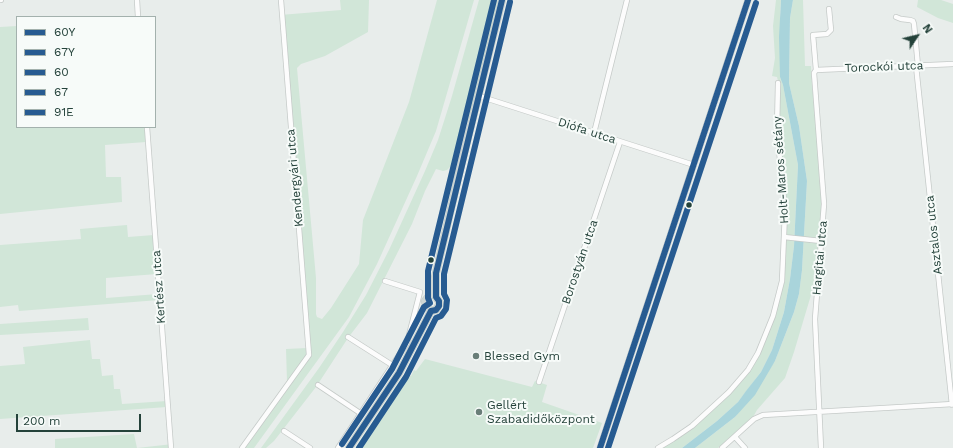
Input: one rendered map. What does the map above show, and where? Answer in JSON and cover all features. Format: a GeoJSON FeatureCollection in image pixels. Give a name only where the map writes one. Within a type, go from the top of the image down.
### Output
{"type":"FeatureCollection","features":[{"type":"Feature","properties":{"kind":"main road"},"geometry":{"type":"LineString","coordinates":[[433,296],[436,273],[502,0]]}},
{"type":"Feature","properties":{"kind":"main road"},"geometry":{"type":"LineString","coordinates":[[429,310],[436,310],[439,306],[439,301],[433,296]]}},
{"type":"Feature","properties":{"kind":"main road"},"geometry":{"type":"LineString","coordinates":[[429,310],[425,305],[425,301],[433,296]]}},
{"type":"Feature","properties":{"kind":"main road"},"geometry":{"type":"LineString","coordinates":[[349,448],[399,373],[422,329],[429,310]]}},
{"type":"Feature","properties":{"kind":"street"},"geometry":{"type":"LineString","coordinates":[[137,0],[138,16]]}},
{"type":"Feature","properties":{"kind":"street","name":"Kendergyári utca"},"geometry":{"type":"LineString","coordinates":[[242,448],[309,356],[281,0]]}},
{"type":"Feature","properties":{"kind":"street"},"geometry":{"type":"LineString","coordinates":[[594,133],[627,0]]}},
{"type":"Feature","properties":{"kind":"street"},"geometry":{"type":"LineString","coordinates":[[600,448],[748,0]]}},
{"type":"Feature","properties":{"kind":"street","name":"Hargitai utca"},"geometry":{"type":"LineString","coordinates":[[821,448],[815,318],[824,204],[814,73],[816,70],[813,35],[827,34],[831,30],[829,9]]}},
{"type":"Feature","properties":{"kind":"street","name":"Asztalos utca"},"geometry":{"type":"LineString","coordinates":[[896,17],[913,21],[914,24],[917,66],[953,404]]}},
{"type":"Feature","properties":{"kind":"street","name":"Torockói utca"},"geometry":{"type":"LineString","coordinates":[[816,70],[953,64]]}},
{"type":"Feature","properties":{"kind":"street","name":"Holt-Maros sétány"},"geometry":{"type":"LineString","coordinates":[[658,448],[692,426],[730,392],[748,370],[758,353],[773,316],[780,291],[784,237],[784,190],[777,123],[778,83]]}},
{"type":"Feature","properties":{"kind":"street","name":"Diófa utca"},"geometry":{"type":"LineString","coordinates":[[479,96],[694,165]]}},
{"type":"Feature","properties":{"kind":"street","name":"Kertész utca"},"geometry":{"type":"LineString","coordinates":[[147,128],[171,448]]}},
{"type":"Feature","properties":{"kind":"street","name":"Borostyán utca"},"geometry":{"type":"LineString","coordinates":[[539,382],[620,142]]}},
{"type":"Feature","properties":{"kind":"street"},"geometry":{"type":"LineString","coordinates":[[784,237],[821,241]]}},
{"type":"Feature","properties":{"kind":"street"},"geometry":{"type":"LineString","coordinates":[[338,448],[407,342],[420,292],[385,281]]}},
{"type":"Feature","properties":{"kind":"street"},"geometry":{"type":"LineString","coordinates":[[348,337],[392,365]]}},
{"type":"Feature","properties":{"kind":"street"},"geometry":{"type":"LineString","coordinates":[[318,385],[360,413]]}},
{"type":"Feature","properties":{"kind":"street"},"geometry":{"type":"LineString","coordinates":[[722,448],[758,416],[953,404]]}},
{"type":"Feature","properties":{"kind":"street"},"geometry":{"type":"LineString","coordinates":[[284,431],[310,448]]}},
{"type":"Feature","properties":{"kind":"street"},"geometry":{"type":"LineString","coordinates":[[735,437],[745,448]]}},
{"type":"Feature","properties":{"kind":"green space"},"geometry":{"type":"Polygon","coordinates":[[[340,0],[369,0],[368,32],[325,56],[301,64],[297,68],[316,278],[316,314],[317,317],[322,319],[331,308],[359,264],[363,220],[409,102],[437,0],[474,0],[436,131],[377,264],[349,317],[254,448],[240,448],[287,381],[286,349],[307,348],[280,15],[341,10],[340,0]]]}},
{"type":"Feature","properties":{"kind":"green space"},"geometry":{"type":"Polygon","coordinates":[[[479,0],[498,0],[472,111],[465,127],[456,161],[447,170],[443,171],[436,169],[425,191],[412,224],[367,313],[348,338],[316,387],[274,441],[266,448],[261,448],[343,332],[366,295],[389,250],[438,140],[479,0]]]}},
{"type":"Feature","properties":{"kind":"green space"},"geometry":{"type":"Polygon","coordinates":[[[776,0],[781,0],[780,77],[783,85],[798,165],[794,246],[784,312],[772,350],[761,372],[738,402],[717,421],[682,448],[658,448],[673,439],[729,392],[758,353],[780,291],[784,237],[777,129],[778,81],[777,77],[772,76],[775,58],[773,26],[776,0]]]}},
{"type":"Feature","properties":{"kind":"green space"},"geometry":{"type":"Polygon","coordinates":[[[793,0],[803,0],[805,66],[811,66],[814,99],[822,208],[816,284],[811,295],[785,378],[757,410],[752,419],[718,448],[695,448],[735,417],[775,361],[794,312],[799,294],[802,270],[807,181],[799,126],[789,83],[790,18],[793,0]]]}},
{"type":"Feature","properties":{"kind":"green space"},"geometry":{"type":"Polygon","coordinates":[[[918,0],[941,0],[953,4],[953,23],[938,18],[917,7],[918,0]]]}},
{"type":"Feature","properties":{"kind":"green space"},"geometry":{"type":"Polygon","coordinates":[[[16,26],[16,128],[145,128],[146,142],[105,145],[106,177],[121,177],[122,202],[0,214],[0,27],[16,26]]]}},
{"type":"Feature","properties":{"kind":"green space"},"geometry":{"type":"Polygon","coordinates":[[[127,225],[128,237],[154,235],[157,274],[106,278],[106,298],[158,294],[159,300],[19,311],[18,305],[0,307],[0,245],[81,239],[80,229],[127,225]]]}},
{"type":"Feature","properties":{"kind":"green space"},"geometry":{"type":"Polygon","coordinates":[[[88,318],[89,330],[0,335],[0,324],[88,318]]]}},
{"type":"Feature","properties":{"kind":"green space"},"geometry":{"type":"Polygon","coordinates":[[[90,340],[92,359],[100,359],[102,376],[113,375],[114,389],[120,389],[122,404],[167,401],[167,407],[0,419],[0,366],[25,364],[23,347],[90,340]]]}},
{"type":"Feature","properties":{"kind":"green space","name":"Gellért Szabadidőközpont"},"geometry":{"type":"Polygon","coordinates":[[[425,359],[532,387],[535,381],[547,385],[542,402],[602,423],[593,448],[355,448],[402,377],[411,376],[414,370],[416,371],[425,359]]]}},
{"type":"Feature","properties":{"kind":"green space"},"geometry":{"type":"Polygon","coordinates":[[[134,434],[137,448],[55,448],[55,439],[134,434]]]}},
{"type":"Feature","properties":{"kind":"green space"},"geometry":{"type":"Polygon","coordinates":[[[173,444],[173,448],[137,448],[173,444]]]}},
{"type":"Feature","properties":{"kind":"water"},"geometry":{"type":"Polygon","coordinates":[[[781,0],[793,0],[790,18],[789,83],[799,126],[807,181],[802,270],[799,294],[794,312],[775,361],[755,395],[735,417],[695,448],[682,448],[717,421],[738,402],[761,372],[772,350],[784,312],[794,246],[798,165],[783,85],[780,77],[779,37],[781,0]]]}},
{"type":"Feature","properties":{"kind":"transit line","name":"91E"},"geometry":{"type":"LineString","coordinates":[[342,444],[392,369],[424,307],[430,303],[428,298],[428,271],[494,0]]}},
{"type":"Feature","properties":{"kind":"transit line","name":"60Y"},"geometry":{"type":"LineString","coordinates":[[349,448],[399,373],[431,311],[436,310],[439,306],[439,301],[436,297],[436,273],[502,0]]}},
{"type":"Feature","properties":{"kind":"transit line","name":"60"},"geometry":{"type":"LineString","coordinates":[[600,448],[748,0]]}},
{"type":"Feature","properties":{"kind":"transit line","name":"67Y"},"geometry":{"type":"LineString","coordinates":[[359,448],[406,377],[436,318],[441,316],[446,309],[447,300],[444,294],[444,274],[510,2]]}},
{"type":"Feature","properties":{"kind":"transit line","name":"67"},"geometry":{"type":"LineString","coordinates":[[608,448],[756,3]]}},
{"type":"Feature","properties":{"kind":"place","name":"Blessed Gym"},"geometry":{"type":"Point","coordinates":[476,356]}},
{"type":"Feature","properties":{"kind":"place","name":"Gellért Szabadidőközpont"},"geometry":{"type":"Point","coordinates":[479,412]}}]}
